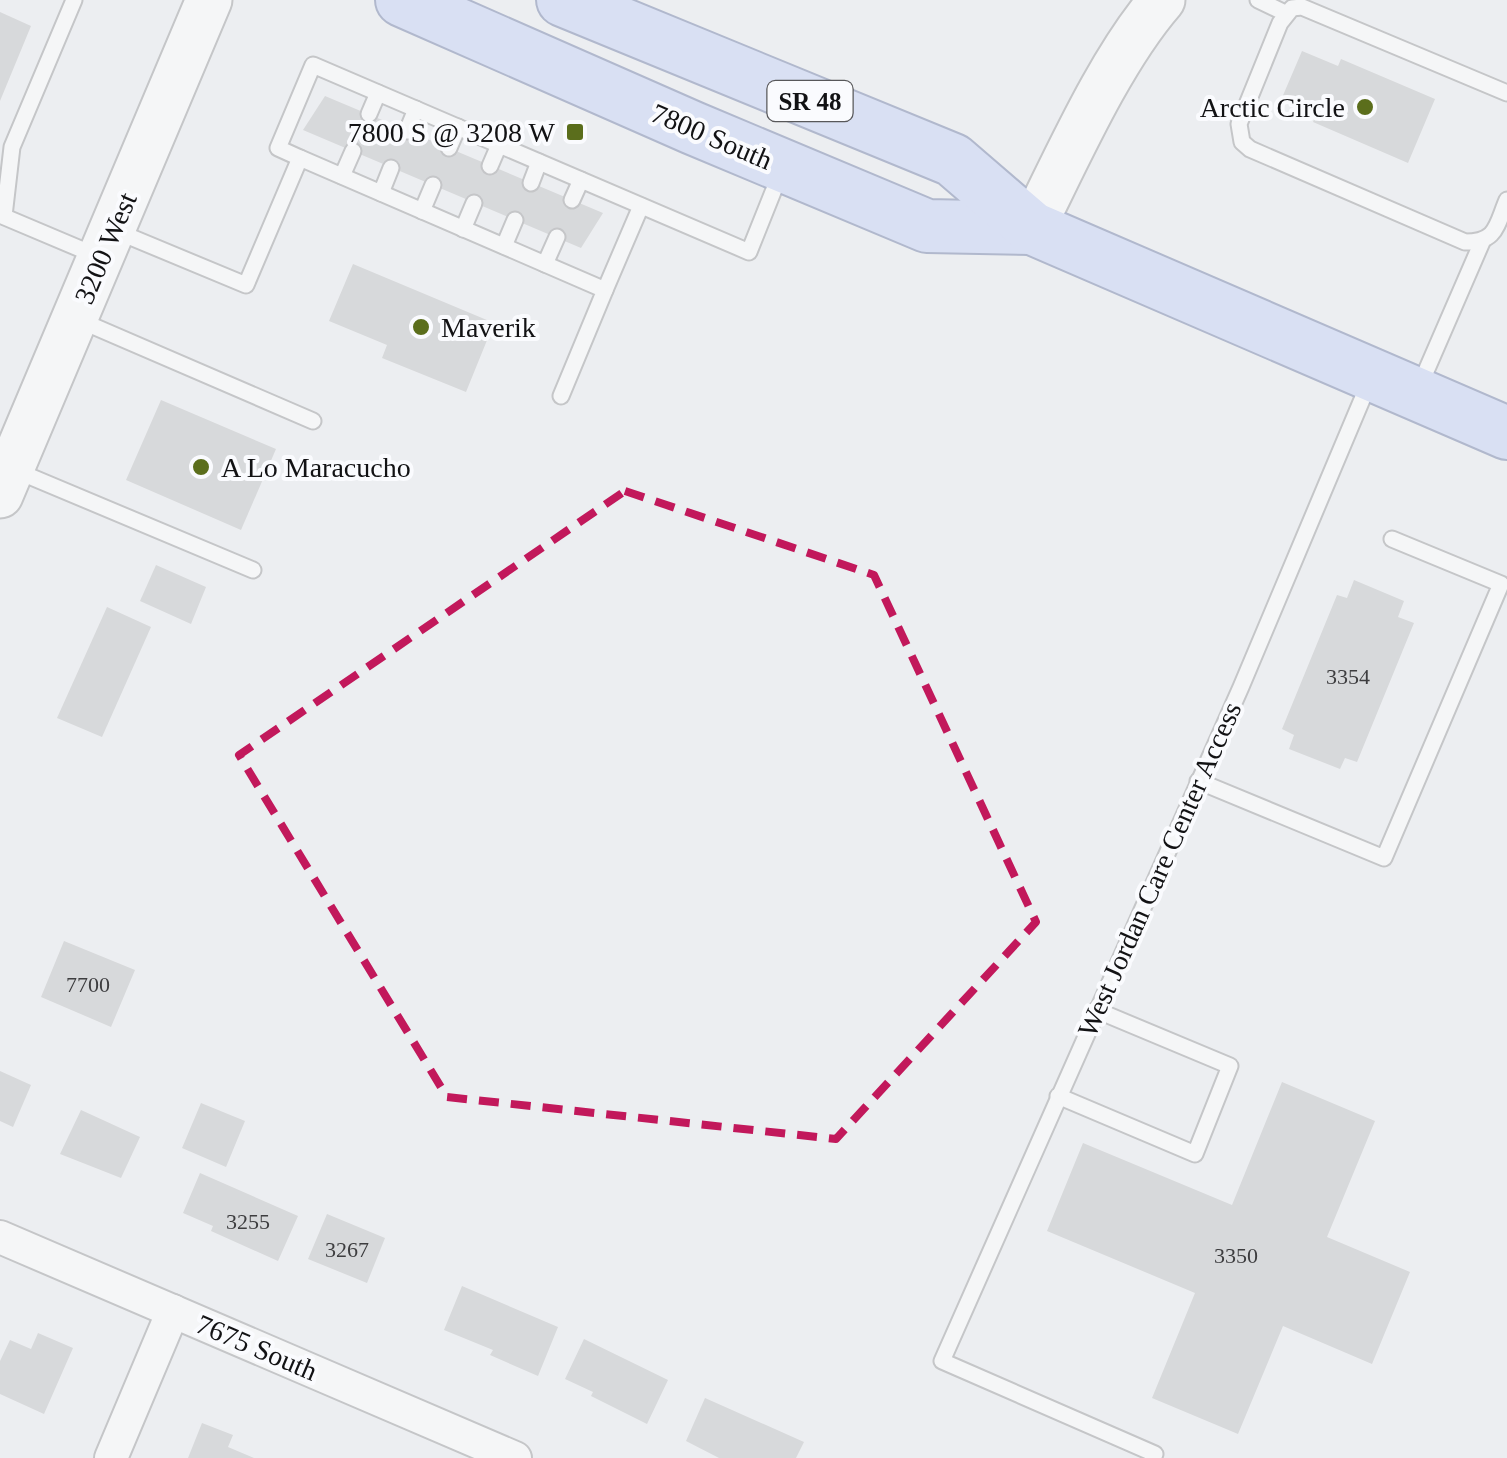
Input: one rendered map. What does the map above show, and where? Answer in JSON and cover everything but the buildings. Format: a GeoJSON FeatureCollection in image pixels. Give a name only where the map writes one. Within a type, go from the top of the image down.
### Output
{"type":"FeatureCollection","features":[{"type":"Feature","properties":{"kind":"main road","name":"7800 South"},"geometry":{"type":"LineString","coordinates":[[402,0],[783,167],[928,226],[1032,228]]}},
{"type":"Feature","properties":{"kind":"main road","name":"7800 South"},"geometry":{"type":"LineString","coordinates":[[564,0],[953,160],[1032,228],[1507,433]]}},
{"type":"Feature","properties":{"kind":"street","name":"3200 West"},"geometry":{"type":"LineString","coordinates":[[6,482],[209,0]]}},
{"type":"Feature","properties":{"kind":"street"},"geometry":{"type":"LineString","coordinates":[[1032,228],[1090,114],[1146,18],[1162,0]]}},
{"type":"Feature","properties":{"kind":"street","name":"7675 South"},"geometry":{"type":"LineString","coordinates":[[0,1237],[515,1458]]}},
{"type":"Feature","properties":{"kind":"street"},"geometry":{"type":"LineString","coordinates":[[111,1458],[173,1311]]}},
{"type":"Feature","properties":{"kind":"lane"},"geometry":{"type":"LineString","coordinates":[[74,0],[12,147],[2,215],[246,285],[300,158]]}},
{"type":"Feature","properties":{"kind":"lane"},"geometry":{"type":"LineString","coordinates":[[1258,0],[1285,13]]}},
{"type":"Feature","properties":{"kind":"lane"},"geometry":{"type":"LineString","coordinates":[[1482,242],[1465,242],[1250,150],[1242,142],[1238,124],[1285,13],[1292,8],[1302,8],[1507,93]]}},
{"type":"Feature","properties":{"kind":"lane"},"geometry":{"type":"LineString","coordinates":[[605,290],[278,148],[313,65],[749,252],[783,167]]}},
{"type":"Feature","properties":{"kind":"lane"},"geometry":{"type":"LineString","coordinates":[[369,114],[378,92]]}},
{"type":"Feature","properties":{"kind":"lane"},"geometry":{"type":"LineString","coordinates":[[407,131],[416,109]]}},
{"type":"Feature","properties":{"kind":"lane"},"geometry":{"type":"LineString","coordinates":[[448,148],[458,127]]}},
{"type":"Feature","properties":{"kind":"lane"},"geometry":{"type":"LineString","coordinates":[[490,166],[499,145]]}},
{"type":"Feature","properties":{"kind":"lane"},"geometry":{"type":"LineString","coordinates":[[342,176],[353,152]]}},
{"type":"Feature","properties":{"kind":"lane"},"geometry":{"type":"LineString","coordinates":[[531,183],[539,162]]}},
{"type":"Feature","properties":{"kind":"lane"},"geometry":{"type":"LineString","coordinates":[[380,193],[392,168]]}},
{"type":"Feature","properties":{"kind":"lane"},"geometry":{"type":"LineString","coordinates":[[572,200],[581,180]]}},
{"type":"Feature","properties":{"kind":"lane"},"geometry":{"type":"LineString","coordinates":[[422,211],[433,185]]}},
{"type":"Feature","properties":{"kind":"lane","name":"West Jordan Care Center Access"},"geometry":{"type":"LineString","coordinates":[[1155,1454],[942,1361],[1198,781],[1394,384],[1482,242],[1492,236],[1507,200]]}},
{"type":"Feature","properties":{"kind":"lane"},"geometry":{"type":"LineString","coordinates":[[463,229],[474,203]]}},
{"type":"Feature","properties":{"kind":"lane"},"geometry":{"type":"LineString","coordinates":[[560,396],[641,206]]}},
{"type":"Feature","properties":{"kind":"lane"},"geometry":{"type":"LineString","coordinates":[[504,246],[515,220]]}},
{"type":"Feature","properties":{"kind":"lane"},"geometry":{"type":"LineString","coordinates":[[545,264],[556,237]]}},
{"type":"Feature","properties":{"kind":"lane"},"geometry":{"type":"LineString","coordinates":[[75,318],[313,421]]}},
{"type":"Feature","properties":{"kind":"lane"},"geometry":{"type":"LineString","coordinates":[[6,482],[253,570]]}},
{"type":"Feature","properties":{"kind":"lane"},"geometry":{"type":"LineString","coordinates":[[1198,781],[1384,858],[1500,584],[1392,539]]}},
{"type":"Feature","properties":{"kind":"lane"},"geometry":{"type":"LineString","coordinates":[[1058,1096],[1195,1154],[1230,1066],[1096,1010]]}},
{"type":"Feature","properties":{"kind":"highlighted area"},"geometry":{"type":"Polygon","coordinates":[[[625,491],[874,575],[1036,922],[836,1139],[447,1097],[239,755],[625,491]]]}},
{"type":"Feature","properties":{"kind":"place","name":"Arctic Circle"},"geometry":{"type":"Point","coordinates":[1365,107]}},
{"type":"Feature","properties":{"kind":"place","name":"7800 S @ 3208 W"},"geometry":{"type":"Point","coordinates":[575,132]}},
{"type":"Feature","properties":{"kind":"place","name":"Maverik"},"geometry":{"type":"Point","coordinates":[421,327]}},
{"type":"Feature","properties":{"kind":"place","name":"A Lo Maracucho"},"geometry":{"type":"Point","coordinates":[201,467]}}]}
